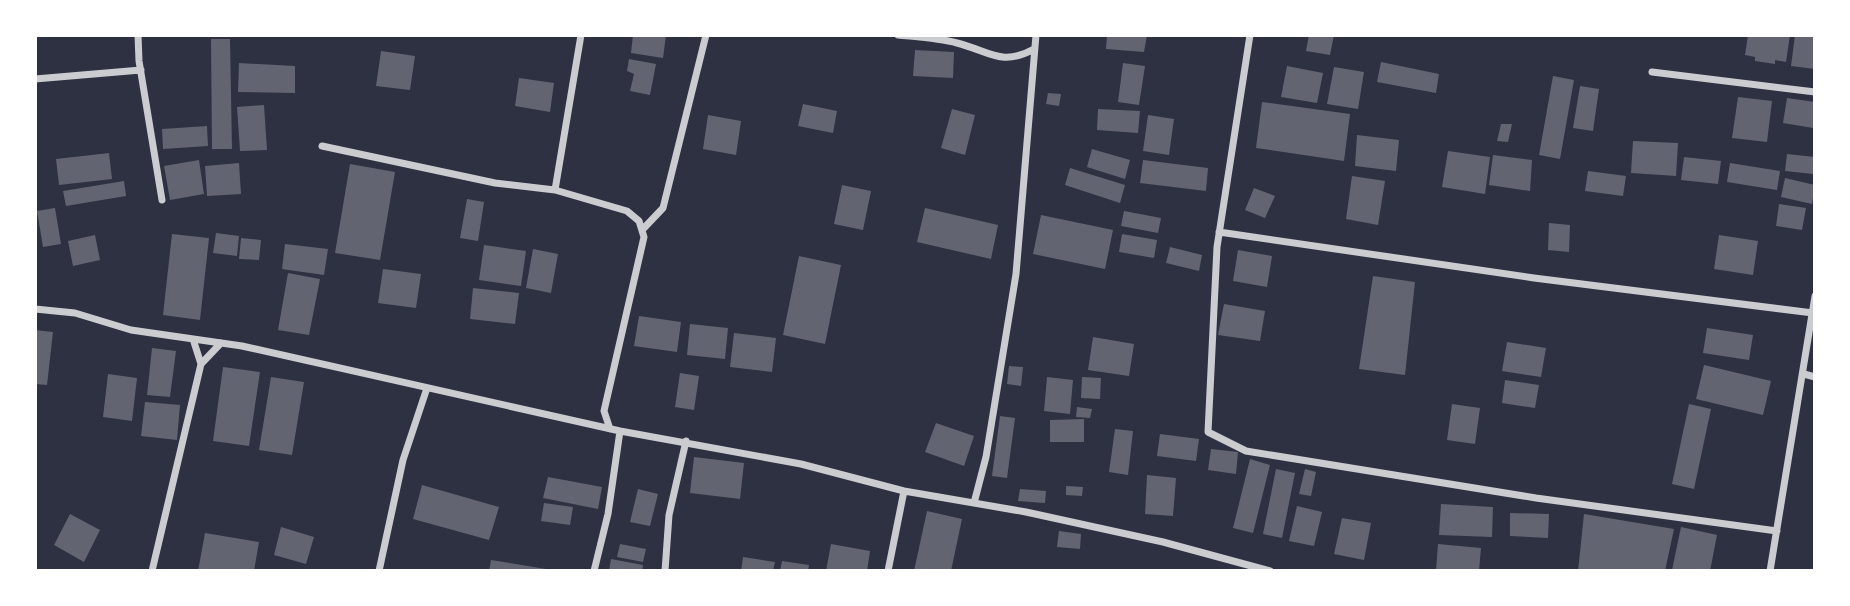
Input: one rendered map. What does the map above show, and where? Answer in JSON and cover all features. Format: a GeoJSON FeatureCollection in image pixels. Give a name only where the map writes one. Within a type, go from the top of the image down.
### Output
{"type":"FeatureCollection","features":[{"type":"Feature","properties":{"kind":"street"},"geometry":{"type":"LineString","coordinates":[[138,35],[162,200]]}},
{"type":"Feature","properties":{"kind":"street"},"geometry":{"type":"LineString","coordinates":[[555,190],[581,35]]}},
{"type":"Feature","properties":{"kind":"street"},"geometry":{"type":"LineString","coordinates":[[611,429],[604,411],[644,228],[663,208],[706,35]]}},
{"type":"Feature","properties":{"kind":"street"},"geometry":{"type":"LineString","coordinates":[[898,35],[959,43],[1004,58],[1018,58],[1034,48]]}},
{"type":"Feature","properties":{"kind":"street"},"geometry":{"type":"LineString","coordinates":[[974,503],[986,457],[1016,274],[1036,35]]}},
{"type":"Feature","properties":{"kind":"street"},"geometry":{"type":"LineString","coordinates":[[1250,35],[1219,232],[1208,432],[1216,438],[1259,453],[1536,498],[1777,531]]}},
{"type":"Feature","properties":{"kind":"street"},"geometry":{"type":"LineString","coordinates":[[35,79],[141,70]]}},
{"type":"Feature","properties":{"kind":"street"},"geometry":{"type":"LineString","coordinates":[[1652,72],[1815,92]]}},
{"type":"Feature","properties":{"kind":"street"},"geometry":{"type":"LineString","coordinates":[[322,146],[495,183],[555,190],[627,211],[644,228]]}},
{"type":"Feature","properties":{"kind":"street"},"geometry":{"type":"LineString","coordinates":[[1219,232],[1534,278],[1812,313]]}},
{"type":"Feature","properties":{"kind":"street"},"geometry":{"type":"LineString","coordinates":[[1770,571],[1815,296]]}},
{"type":"Feature","properties":{"kind":"street"},"geometry":{"type":"LineString","coordinates":[[35,309],[75,313],[131,330],[221,343],[620,431],[686,440],[801,464],[904,491],[1163,542],[1270,571]]}},
{"type":"Feature","properties":{"kind":"street"},"geometry":{"type":"LineString","coordinates":[[193,339],[201,364]]}},
{"type":"Feature","properties":{"kind":"street"},"geometry":{"type":"LineString","coordinates":[[152,571],[201,364],[221,343]]}},
{"type":"Feature","properties":{"kind":"street"},"geometry":{"type":"LineString","coordinates":[[1804,374],[1815,377]]}},
{"type":"Feature","properties":{"kind":"street"},"geometry":{"type":"LineString","coordinates":[[379,571],[403,460],[427,388]]}},
{"type":"Feature","properties":{"kind":"street"},"geometry":{"type":"LineString","coordinates":[[590,424],[604,411]]}},
{"type":"Feature","properties":{"kind":"street"},"geometry":{"type":"LineString","coordinates":[[594,571],[608,514],[620,431]]}},
{"type":"Feature","properties":{"kind":"street"},"geometry":{"type":"LineString","coordinates":[[665,571],[669,515],[686,440]]}},
{"type":"Feature","properties":{"kind":"street"},"geometry":{"type":"LineString","coordinates":[[888,571],[904,491]]}},
{"type":"Feature","properties":{"kind":"building"},"geometry":{"type":"Polygon","coordinates":[[[633,35],[666,35],[663,58],[631,53],[633,35]]]}},
{"type":"Feature","properties":{"kind":"building"},"geometry":{"type":"Polygon","coordinates":[[[1107,35],[1147,35],[1144,52],[1106,49],[1107,35]]]}},
{"type":"Feature","properties":{"kind":"building"},"geometry":{"type":"Polygon","coordinates":[[[1309,35],[1334,35],[1330,55],[1306,51],[1309,35]]]}},
{"type":"Feature","properties":{"kind":"building"},"geometry":{"type":"Polygon","coordinates":[[[1748,35],[1790,35],[1786,62],[1775,60],[1775,64],[1755,61],[1755,57],[1745,55],[1748,35]]]}},
{"type":"Feature","properties":{"kind":"building"},"geometry":{"type":"Polygon","coordinates":[[[1795,35],[1815,35],[1815,69],[1791,66],[1795,35]]]}},
{"type":"Feature","properties":{"kind":"building"},"geometry":{"type":"Polygon","coordinates":[[[211,39],[230,39],[232,149],[212,149],[211,39]]]}},
{"type":"Feature","properties":{"kind":"building"},"geometry":{"type":"Polygon","coordinates":[[[915,50],[954,52],[953,78],[913,76],[915,50]]]}},
{"type":"Feature","properties":{"kind":"building"},"geometry":{"type":"Polygon","coordinates":[[[381,51],[415,56],[410,90],[376,86],[381,51]]]}},
{"type":"Feature","properties":{"kind":"building"},"geometry":{"type":"Polygon","coordinates":[[[629,59],[656,64],[650,95],[630,91],[634,74],[627,71],[629,59]]]}},
{"type":"Feature","properties":{"kind":"building"},"geometry":{"type":"Polygon","coordinates":[[[1381,62],[1439,74],[1436,93],[1377,82],[1381,62]]]}},
{"type":"Feature","properties":{"kind":"building"},"geometry":{"type":"Polygon","coordinates":[[[239,63],[295,66],[295,93],[238,92],[239,63]]]}},
{"type":"Feature","properties":{"kind":"building"},"geometry":{"type":"Polygon","coordinates":[[[1123,63],[1145,66],[1139,105],[1118,102],[1123,63]]]}},
{"type":"Feature","properties":{"kind":"building"},"geometry":{"type":"Polygon","coordinates":[[[1287,66],[1323,73],[1317,103],[1281,97],[1287,66]]]}},
{"type":"Feature","properties":{"kind":"building"},"geometry":{"type":"Polygon","coordinates":[[[1334,67],[1364,72],[1358,109],[1327,104],[1334,67]]]}},
{"type":"Feature","properties":{"kind":"building"},"geometry":{"type":"Polygon","coordinates":[[[1553,76],[1574,80],[1560,159],[1539,155],[1553,76]]]}},
{"type":"Feature","properties":{"kind":"building"},"geometry":{"type":"Polygon","coordinates":[[[519,78],[554,83],[550,112],[515,106],[519,78]]]}},
{"type":"Feature","properties":{"kind":"building"},"geometry":{"type":"Polygon","coordinates":[[[1580,86],[1599,89],[1593,131],[1573,128],[1580,86]]]}},
{"type":"Feature","properties":{"kind":"building"},"geometry":{"type":"Polygon","coordinates":[[[1048,93],[1061,94],[1059,106],[1046,104],[1048,93]]]}},
{"type":"Feature","properties":{"kind":"building"},"geometry":{"type":"Polygon","coordinates":[[[1738,97],[1772,101],[1767,142],[1732,138],[1738,97]]]}},
{"type":"Feature","properties":{"kind":"building"},"geometry":{"type":"Polygon","coordinates":[[[1787,98],[1815,102],[1813,128],[1783,123],[1787,98]]]}},
{"type":"Feature","properties":{"kind":"building"},"geometry":{"type":"Polygon","coordinates":[[[1262,102],[1350,114],[1344,161],[1256,148],[1262,102]]]}},
{"type":"Feature","properties":{"kind":"building"},"geometry":{"type":"Polygon","coordinates":[[[803,104],[837,111],[833,133],[798,126],[803,104]]]}},
{"type":"Feature","properties":{"kind":"building"},"geometry":{"type":"Polygon","coordinates":[[[264,105],[267,150],[240,151],[237,107],[264,105]]]}},
{"type":"Feature","properties":{"kind":"building"},"geometry":{"type":"Polygon","coordinates":[[[952,109],[975,115],[965,155],[941,148],[952,109]]]}},
{"type":"Feature","properties":{"kind":"building"},"geometry":{"type":"Polygon","coordinates":[[[1098,109],[1140,111],[1138,133],[1097,130],[1098,109]]]}},
{"type":"Feature","properties":{"kind":"building"},"geometry":{"type":"Polygon","coordinates":[[[708,115],[741,121],[736,155],[703,149],[708,115]]]}},
{"type":"Feature","properties":{"kind":"building"},"geometry":{"type":"Polygon","coordinates":[[[1148,115],[1174,119],[1169,155],[1143,151],[1148,115]]]}},
{"type":"Feature","properties":{"kind":"building"},"geometry":{"type":"Polygon","coordinates":[[[1501,124],[1512,124],[1508,142],[1497,141],[1501,124]]]}},
{"type":"Feature","properties":{"kind":"building"},"geometry":{"type":"Polygon","coordinates":[[[207,126],[208,146],[163,149],[162,129],[207,126]]]}},
{"type":"Feature","properties":{"kind":"building"},"geometry":{"type":"Polygon","coordinates":[[[1357,135],[1399,140],[1396,171],[1355,166],[1357,135]]]}},
{"type":"Feature","properties":{"kind":"building"},"geometry":{"type":"Polygon","coordinates":[[[1633,141],[1678,143],[1676,176],[1631,173],[1633,141]]]}},
{"type":"Feature","properties":{"kind":"building"},"geometry":{"type":"Polygon","coordinates":[[[1092,149],[1130,160],[1125,179],[1087,167],[1092,149]]]}},
{"type":"Feature","properties":{"kind":"building"},"geometry":{"type":"Polygon","coordinates":[[[1448,151],[1490,157],[1485,194],[1442,187],[1448,151]]]}},
{"type":"Feature","properties":{"kind":"building"},"geometry":{"type":"Polygon","coordinates":[[[109,153],[112,179],[59,185],[56,159],[109,153]]]}},
{"type":"Feature","properties":{"kind":"building"},"geometry":{"type":"Polygon","coordinates":[[[1787,154],[1815,157],[1813,174],[1785,171],[1787,154]]]}},
{"type":"Feature","properties":{"kind":"building"},"geometry":{"type":"Polygon","coordinates":[[[1493,155],[1532,160],[1530,191],[1489,185],[1493,155]]]}},
{"type":"Feature","properties":{"kind":"building"},"geometry":{"type":"Polygon","coordinates":[[[1684,157],[1721,161],[1718,184],[1681,180],[1684,157]]]}},
{"type":"Feature","properties":{"kind":"building"},"geometry":{"type":"Polygon","coordinates":[[[199,160],[204,194],[170,200],[164,166],[199,160]]]}},
{"type":"Feature","properties":{"kind":"building"},"geometry":{"type":"Polygon","coordinates":[[[1143,160],[1208,168],[1206,191],[1140,183],[1143,160]]]}},
{"type":"Feature","properties":{"kind":"building"},"geometry":{"type":"Polygon","coordinates":[[[239,163],[241,194],[207,196],[205,166],[239,163]]]}},
{"type":"Feature","properties":{"kind":"building"},"geometry":{"type":"Polygon","coordinates":[[[1730,163],[1780,171],[1777,190],[1727,182],[1730,163]]]}},
{"type":"Feature","properties":{"kind":"building"},"geometry":{"type":"Polygon","coordinates":[[[350,164],[395,172],[380,260],[335,253],[350,164]]]}},
{"type":"Feature","properties":{"kind":"building"},"geometry":{"type":"Polygon","coordinates":[[[1070,168],[1125,185],[1120,203],[1065,185],[1070,168]]]}},
{"type":"Feature","properties":{"kind":"building"},"geometry":{"type":"Polygon","coordinates":[[[1588,171],[1626,176],[1623,196],[1585,191],[1588,171]]]}},
{"type":"Feature","properties":{"kind":"building"},"geometry":{"type":"Polygon","coordinates":[[[1352,176],[1385,181],[1378,225],[1346,219],[1352,176]]]}},
{"type":"Feature","properties":{"kind":"building"},"geometry":{"type":"Polygon","coordinates":[[[1785,178],[1815,185],[1812,204],[1781,197],[1785,178]]]}},
{"type":"Feature","properties":{"kind":"building"},"geometry":{"type":"Polygon","coordinates":[[[124,181],[126,196],[66,206],[63,191],[124,181]]]}},
{"type":"Feature","properties":{"kind":"building"},"geometry":{"type":"Polygon","coordinates":[[[842,185],[871,191],[863,230],[834,224],[842,185]]]}},
{"type":"Feature","properties":{"kind":"building"},"geometry":{"type":"Polygon","coordinates":[[[1254,188],[1275,196],[1265,218],[1245,210],[1254,188]]]}},
{"type":"Feature","properties":{"kind":"building"},"geometry":{"type":"Polygon","coordinates":[[[467,199],[484,202],[478,241],[460,238],[467,199]]]}},
{"type":"Feature","properties":{"kind":"building"},"geometry":{"type":"Polygon","coordinates":[[[1779,204],[1806,208],[1802,230],[1776,226],[1779,204]]]}},
{"type":"Feature","properties":{"kind":"building"},"geometry":{"type":"Polygon","coordinates":[[[55,208],[61,244],[43,247],[37,211],[55,208]]]}},
{"type":"Feature","properties":{"kind":"building"},"geometry":{"type":"Polygon","coordinates":[[[925,208],[998,225],[991,259],[917,242],[925,208]]]}},
{"type":"Feature","properties":{"kind":"building"},"geometry":{"type":"Polygon","coordinates":[[[1124,211],[1161,218],[1158,233],[1121,226],[1124,211]]]}},
{"type":"Feature","properties":{"kind":"building"},"geometry":{"type":"Polygon","coordinates":[[[1041,215],[1113,230],[1105,269],[1033,254],[1041,215]]]}},
{"type":"Feature","properties":{"kind":"building"},"geometry":{"type":"Polygon","coordinates":[[[1549,223],[1570,225],[1569,252],[1548,250],[1549,223]]]}},
{"type":"Feature","properties":{"kind":"building"},"geometry":{"type":"Polygon","coordinates":[[[216,233],[239,236],[237,256],[213,253],[216,233]]]}},
{"type":"Feature","properties":{"kind":"building"},"geometry":{"type":"Polygon","coordinates":[[[172,234],[209,238],[200,320],[163,315],[172,234]]]}},
{"type":"Feature","properties":{"kind":"building"},"geometry":{"type":"Polygon","coordinates":[[[1122,234],[1157,240],[1154,258],[1119,252],[1122,234]]]}},
{"type":"Feature","properties":{"kind":"building"},"geometry":{"type":"Polygon","coordinates":[[[95,235],[100,260],[73,266],[68,241],[95,235]]]}},
{"type":"Feature","properties":{"kind":"building"},"geometry":{"type":"Polygon","coordinates":[[[1719,235],[1758,241],[1753,275],[1714,269],[1719,235]]]}},
{"type":"Feature","properties":{"kind":"building"},"geometry":{"type":"Polygon","coordinates":[[[241,238],[261,240],[259,260],[239,259],[241,238]]]}},
{"type":"Feature","properties":{"kind":"building"},"geometry":{"type":"Polygon","coordinates":[[[285,244],[328,249],[324,275],[282,269],[285,244]]]}},
{"type":"Feature","properties":{"kind":"building"},"geometry":{"type":"Polygon","coordinates":[[[484,245],[526,251],[521,286],[479,280],[484,245]]]}},
{"type":"Feature","properties":{"kind":"building"},"geometry":{"type":"Polygon","coordinates":[[[1170,247],[1202,255],[1199,271],[1166,263],[1170,247]]]}},
{"type":"Feature","properties":{"kind":"building"},"geometry":{"type":"Polygon","coordinates":[[[533,249],[558,254],[551,293],[526,288],[533,249]]]}},
{"type":"Feature","properties":{"kind":"building"},"geometry":{"type":"Polygon","coordinates":[[[1238,250],[1272,256],[1267,287],[1233,281],[1238,250]]]}},
{"type":"Feature","properties":{"kind":"building"},"geometry":{"type":"Polygon","coordinates":[[[799,256],[841,265],[825,344],[783,335],[799,256]]]}},
{"type":"Feature","properties":{"kind":"building"},"geometry":{"type":"Polygon","coordinates":[[[383,269],[421,274],[416,308],[378,303],[383,269]]]}},
{"type":"Feature","properties":{"kind":"building"},"geometry":{"type":"Polygon","coordinates":[[[288,273],[320,279],[309,335],[278,330],[288,273]]]}},
{"type":"Feature","properties":{"kind":"building"},"geometry":{"type":"Polygon","coordinates":[[[1373,276],[1415,282],[1405,375],[1359,369],[1373,276]]]}},
{"type":"Feature","properties":{"kind":"building"},"geometry":{"type":"Polygon","coordinates":[[[473,288],[519,293],[515,324],[470,319],[473,288]]]}},
{"type":"Feature","properties":{"kind":"building"},"geometry":{"type":"Polygon","coordinates":[[[1224,304],[1265,311],[1260,341],[1218,335],[1224,304]]]}},
{"type":"Feature","properties":{"kind":"building"},"geometry":{"type":"Polygon","coordinates":[[[639,316],[681,322],[677,352],[634,346],[639,316]]]}},
{"type":"Feature","properties":{"kind":"building"},"geometry":{"type":"Polygon","coordinates":[[[690,324],[728,328],[725,359],[687,355],[690,324]]]}},
{"type":"Feature","properties":{"kind":"building"},"geometry":{"type":"Polygon","coordinates":[[[1707,328],[1753,335],[1749,360],[1703,353],[1707,328]]]}},
{"type":"Feature","properties":{"kind":"building"},"geometry":{"type":"Polygon","coordinates":[[[35,330],[53,332],[47,385],[35,384],[35,330]]]}},
{"type":"Feature","properties":{"kind":"building"},"geometry":{"type":"Polygon","coordinates":[[[734,333],[776,338],[772,372],[730,367],[734,333]]]}},
{"type":"Feature","properties":{"kind":"building"},"geometry":{"type":"Polygon","coordinates":[[[1093,337],[1134,344],[1129,376],[1088,370],[1093,337]]]}},
{"type":"Feature","properties":{"kind":"building"},"geometry":{"type":"Polygon","coordinates":[[[1507,342],[1546,348],[1541,377],[1502,371],[1507,342]]]}},
{"type":"Feature","properties":{"kind":"building"},"geometry":{"type":"Polygon","coordinates":[[[152,348],[176,351],[170,397],[147,395],[152,348]]]}},
{"type":"Feature","properties":{"kind":"building"},"geometry":{"type":"Polygon","coordinates":[[[1704,365],[1771,381],[1763,415],[1696,399],[1704,365]]]}},
{"type":"Feature","properties":{"kind":"building"},"geometry":{"type":"Polygon","coordinates":[[[1009,366],[1023,367],[1021,386],[1007,384],[1009,366]]]}},
{"type":"Feature","properties":{"kind":"building"},"geometry":{"type":"Polygon","coordinates":[[[223,367],[260,372],[249,446],[213,441],[223,367]]]}},
{"type":"Feature","properties":{"kind":"building"},"geometry":{"type":"Polygon","coordinates":[[[680,373],[699,376],[694,410],[675,407],[680,373]]]}},
{"type":"Feature","properties":{"kind":"building"},"geometry":{"type":"Polygon","coordinates":[[[108,374],[137,378],[132,421],[103,417],[108,374]]]}},
{"type":"Feature","properties":{"kind":"building"},"geometry":{"type":"Polygon","coordinates":[[[271,377],[304,382],[292,455],[259,450],[271,377]]]}},
{"type":"Feature","properties":{"kind":"building"},"geometry":{"type":"Polygon","coordinates":[[[1047,377],[1073,380],[1070,414],[1044,411],[1047,377]]]}},
{"type":"Feature","properties":{"kind":"building"},"geometry":{"type":"Polygon","coordinates":[[[1082,377],[1101,378],[1100,399],[1081,398],[1082,377]]]}},
{"type":"Feature","properties":{"kind":"building"},"geometry":{"type":"Polygon","coordinates":[[[1505,380],[1539,385],[1535,408],[1502,403],[1505,380]]]}},
{"type":"Feature","properties":{"kind":"building"},"geometry":{"type":"Polygon","coordinates":[[[145,402],[180,405],[177,440],[141,436],[145,402]]]}},
{"type":"Feature","properties":{"kind":"building"},"geometry":{"type":"Polygon","coordinates":[[[1452,404],[1480,408],[1475,444],[1447,440],[1452,404]]]}},
{"type":"Feature","properties":{"kind":"building"},"geometry":{"type":"Polygon","coordinates":[[[1689,404],[1711,409],[1694,489],[1672,484],[1689,404]]]}},
{"type":"Feature","properties":{"kind":"building"},"geometry":{"type":"Polygon","coordinates":[[[1077,407],[1092,409],[1090,418],[1076,417],[1077,407]]]}},
{"type":"Feature","properties":{"kind":"building"},"geometry":{"type":"Polygon","coordinates":[[[1000,416],[1015,418],[1007,478],[992,476],[1000,416]]]}},
{"type":"Feature","properties":{"kind":"building"},"geometry":{"type":"Polygon","coordinates":[[[1084,419],[1084,442],[1050,442],[1050,420],[1084,419]]]}},
{"type":"Feature","properties":{"kind":"building"},"geometry":{"type":"Polygon","coordinates":[[[936,423],[974,436],[964,466],[925,452],[936,423]]]}},
{"type":"Feature","properties":{"kind":"building"},"geometry":{"type":"Polygon","coordinates":[[[1115,429],[1133,431],[1128,475],[1109,472],[1115,429]]]}},
{"type":"Feature","properties":{"kind":"building"},"geometry":{"type":"Polygon","coordinates":[[[1160,434],[1199,439],[1196,461],[1157,456],[1160,434]]]}},
{"type":"Feature","properties":{"kind":"building"},"geometry":{"type":"Polygon","coordinates":[[[1211,449],[1238,452],[1236,474],[1208,470],[1211,449]]]}},
{"type":"Feature","properties":{"kind":"building"},"geometry":{"type":"Polygon","coordinates":[[[694,457],[744,463],[740,499],[690,493],[694,457]]]}},
{"type":"Feature","properties":{"kind":"building"},"geometry":{"type":"Polygon","coordinates":[[[1250,459],[1270,465],[1253,533],[1233,528],[1250,459]]]}},
{"type":"Feature","properties":{"kind":"building"},"geometry":{"type":"Polygon","coordinates":[[[1276,469],[1295,473],[1282,538],[1263,534],[1276,469]]]}},
{"type":"Feature","properties":{"kind":"building"},"geometry":{"type":"Polygon","coordinates":[[[1305,469],[1316,472],[1311,496],[1299,494],[1305,469]]]}},
{"type":"Feature","properties":{"kind":"building"},"geometry":{"type":"Polygon","coordinates":[[[1147,475],[1176,478],[1173,516],[1145,514],[1147,475]]]}},
{"type":"Feature","properties":{"kind":"building"},"geometry":{"type":"Polygon","coordinates":[[[548,477],[602,487],[598,509],[543,498],[548,477]]]}},
{"type":"Feature","properties":{"kind":"building"},"geometry":{"type":"Polygon","coordinates":[[[422,485],[499,507],[489,540],[413,519],[422,485]]]}},
{"type":"Feature","properties":{"kind":"building"},"geometry":{"type":"Polygon","coordinates":[[[1066,486],[1083,487],[1082,496],[1066,495],[1066,486]]]}},
{"type":"Feature","properties":{"kind":"building"},"geometry":{"type":"Polygon","coordinates":[[[638,489],[658,494],[650,526],[630,522],[638,489]]]}},
{"type":"Feature","properties":{"kind":"building"},"geometry":{"type":"Polygon","coordinates":[[[1020,489],[1046,491],[1045,503],[1018,501],[1020,489]]]}},
{"type":"Feature","properties":{"kind":"building"},"geometry":{"type":"Polygon","coordinates":[[[544,503],[573,507],[570,525],[541,521],[544,503]]]}},
{"type":"Feature","properties":{"kind":"building"},"geometry":{"type":"Polygon","coordinates":[[[1441,504],[1493,507],[1492,537],[1439,535],[1441,504]]]}},
{"type":"Feature","properties":{"kind":"building"},"geometry":{"type":"Polygon","coordinates":[[[1297,506],[1322,512],[1314,546],[1289,541],[1297,506]]]}},
{"type":"Feature","properties":{"kind":"building"},"geometry":{"type":"Polygon","coordinates":[[[927,511],[962,519],[951,571],[914,571],[927,511]]]}},
{"type":"Feature","properties":{"kind":"building"},"geometry":{"type":"Polygon","coordinates":[[[1510,513],[1549,514],[1548,538],[1510,536],[1510,513]]]}},
{"type":"Feature","properties":{"kind":"building"},"geometry":{"type":"Polygon","coordinates":[[[70,514],[100,530],[84,562],[54,545],[70,514]]]}},
{"type":"Feature","properties":{"kind":"building"},"geometry":{"type":"Polygon","coordinates":[[[1584,514],[1674,529],[1665,571],[1578,571],[1584,514]]]}},
{"type":"Feature","properties":{"kind":"building"},"geometry":{"type":"Polygon","coordinates":[[[1342,518],[1371,523],[1364,560],[1334,554],[1342,518]]]}},
{"type":"Feature","properties":{"kind":"building"},"geometry":{"type":"Polygon","coordinates":[[[281,527],[314,537],[306,564],[274,555],[281,527]]]}},
{"type":"Feature","properties":{"kind":"building"},"geometry":{"type":"Polygon","coordinates":[[[1681,527],[1717,535],[1710,571],[1672,570],[1681,527]]]}},
{"type":"Feature","properties":{"kind":"building"},"geometry":{"type":"Polygon","coordinates":[[[1059,531],[1081,534],[1080,549],[1057,547],[1059,531]]]}},
{"type":"Feature","properties":{"kind":"building"},"geometry":{"type":"Polygon","coordinates":[[[205,533],[259,542],[254,571],[198,571],[205,533]]]}},
{"type":"Feature","properties":{"kind":"building"},"geometry":{"type":"Polygon","coordinates":[[[620,544],[646,549],[643,562],[617,557],[620,544]]]}},
{"type":"Feature","properties":{"kind":"building"},"geometry":{"type":"Polygon","coordinates":[[[831,544],[870,551],[867,571],[826,571],[831,544]]]}},
{"type":"Feature","properties":{"kind":"building"},"geometry":{"type":"Polygon","coordinates":[[[1438,544],[1481,548],[1479,571],[1436,571],[1438,544]]]}},
{"type":"Feature","properties":{"kind":"building"},"geometry":{"type":"Polygon","coordinates":[[[743,557],[775,562],[773,571],[741,571],[743,557]]]}},
{"type":"Feature","properties":{"kind":"building"},"geometry":{"type":"Polygon","coordinates":[[[611,559],[643,565],[642,571],[609,571],[611,559]]]}},
{"type":"Feature","properties":{"kind":"building"},"geometry":{"type":"Polygon","coordinates":[[[491,560],[552,570],[552,571],[489,571],[491,560]]]}},
{"type":"Feature","properties":{"kind":"building"},"geometry":{"type":"Polygon","coordinates":[[[782,561],[809,565],[808,571],[780,571],[782,561]]]}}]}
